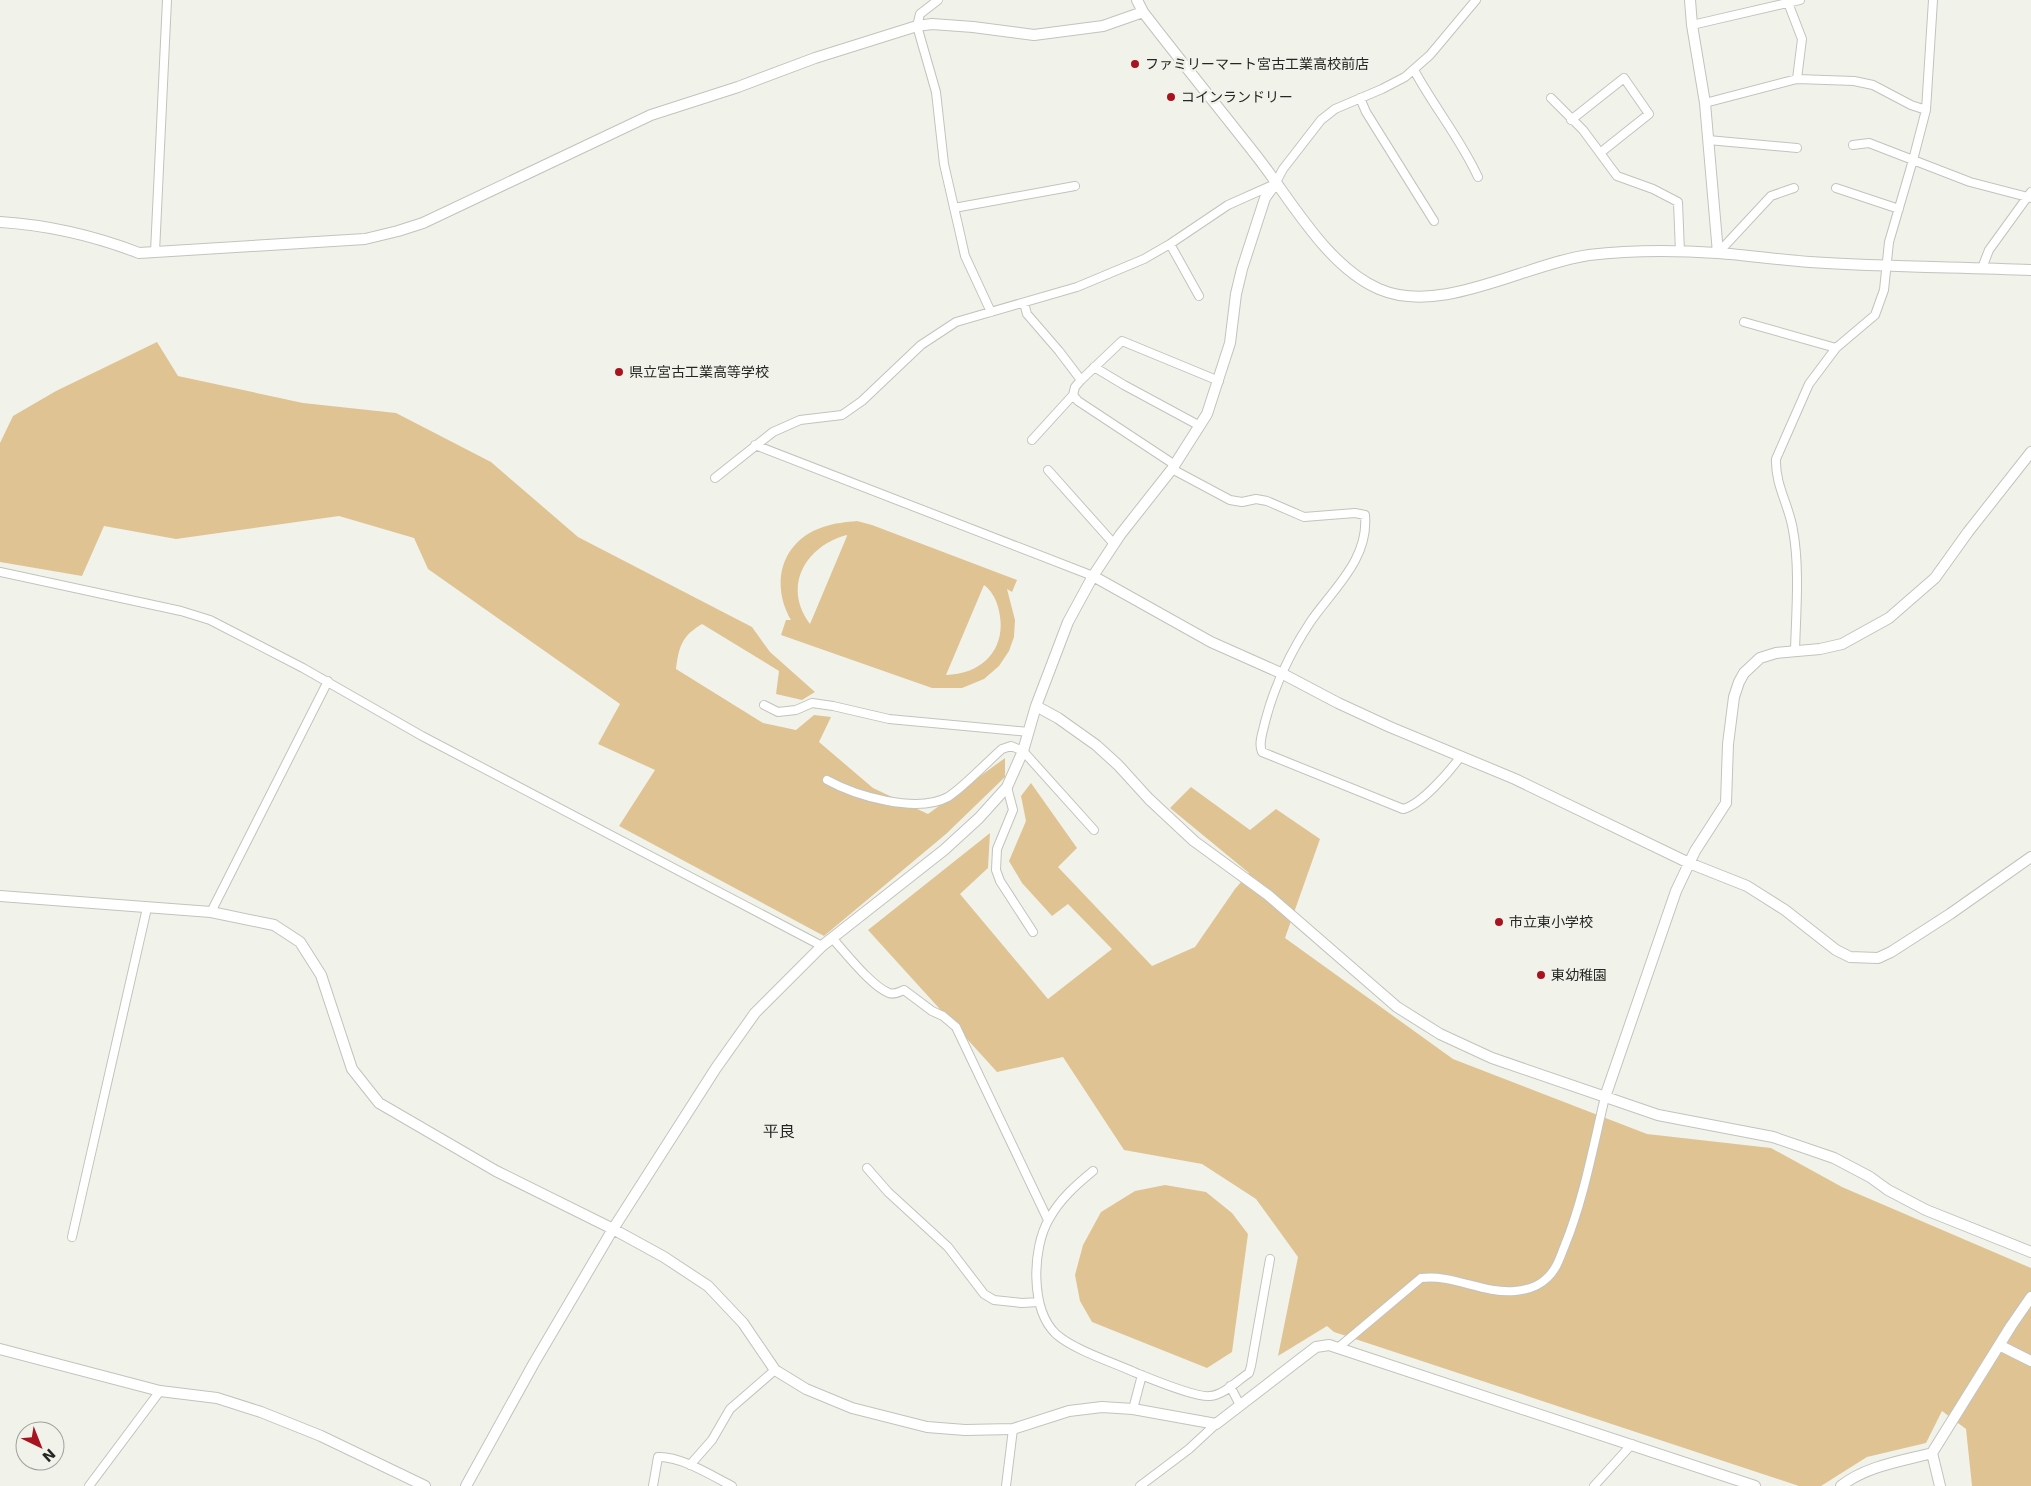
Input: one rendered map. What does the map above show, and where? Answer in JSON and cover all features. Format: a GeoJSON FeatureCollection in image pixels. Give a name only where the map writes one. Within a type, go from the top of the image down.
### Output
{"type":"FeatureCollection","features":[{"type":"Feature","properties":{"kind":"street"},"geometry":{"type":"LineString","coordinates":[[155,252],[167,0]]}},
{"type":"Feature","properties":{"kind":"street"},"geometry":{"type":"LineString","coordinates":[[938,0],[920,14],[917,26],[936,92],[944,164],[965,256],[991,312]]}},
{"type":"Feature","properties":{"kind":"street"},"geometry":{"type":"LineString","coordinates":[[1137,0],[1143,12],[1257,157],[1275,184],[1311,230],[1348,270],[1379,289],[1408,296],[1443,296],[1550,263],[1585,256],[1631,251],[1718,253],[1885,267],[2031,270]]}},
{"type":"Feature","properties":{"kind":"street"},"geometry":{"type":"LineString","coordinates":[[466,1486],[534,1363],[613,1229],[716,1068],[755,1013],[822,946],[944,850],[979,818],[1007,788],[1023,751],[1036,706],[1068,622],[1093,576],[1114,544],[1174,467],[1207,414],[1219,382],[1230,343],[1236,294],[1242,269],[1265,198],[1283,169],[1321,120],[1335,109],[1382,89],[1414,70],[1448,35],[1476,0]]}},
{"type":"Feature","properties":{"kind":"street"},"geometry":{"type":"LineString","coordinates":[[1690,0],[1692,25],[1705,103],[1718,253]]}},
{"type":"Feature","properties":{"kind":"street"},"geometry":{"type":"LineString","coordinates":[[1692,25],[1787,1],[1800,0]]}},
{"type":"Feature","properties":{"kind":"street"},"geometry":{"type":"LineString","coordinates":[[1794,651],[1796,606],[1795,546],[1793,529],[1775,470],[1776,460],[1809,384],[1836,348],[1874,315],[1884,290],[1888,242],[1926,110],[1933,0]]}},
{"type":"Feature","properties":{"kind":"street"},"geometry":{"type":"LineString","coordinates":[[1787,1],[1802,39],[1798,79]]}},
{"type":"Feature","properties":{"kind":"street"},"geometry":{"type":"LineString","coordinates":[[0,222],[29,224],[105,240],[139,253],[365,239],[398,231],[450,211],[651,115],[815,58],[917,26],[932,24],[973,27],[1034,35],[1104,26],[1143,12]]}},
{"type":"Feature","properties":{"kind":"street"},"geometry":{"type":"LineString","coordinates":[[1414,70],[1424,89],[1459,140],[1478,177]]}},
{"type":"Feature","properties":{"kind":"street"},"geometry":{"type":"LineString","coordinates":[[1571,120],[1624,78],[1649,114],[1600,153]]}},
{"type":"Feature","properties":{"kind":"street"},"geometry":{"type":"LineString","coordinates":[[1705,103],[1798,79],[1854,81],[1873,85],[1911,105],[1926,110]]}},
{"type":"Feature","properties":{"kind":"street"},"geometry":{"type":"LineString","coordinates":[[1360,98],[1366,112],[1434,221]]}},
{"type":"Feature","properties":{"kind":"street"},"geometry":{"type":"LineString","coordinates":[[1551,98],[1583,130],[1617,176],[1653,189],[1678,202],[1680,252]]}},
{"type":"Feature","properties":{"kind":"street"},"geometry":{"type":"LineString","coordinates":[[1708,140],[1797,148]]}},
{"type":"Feature","properties":{"kind":"street"},"geometry":{"type":"LineString","coordinates":[[1853,146],[1869,143],[1970,182],[2030,196],[1989,250],[1982,268]]}},
{"type":"Feature","properties":{"kind":"street"},"geometry":{"type":"LineString","coordinates":[[716,478],[773,432],[800,420],[842,415],[862,401],[921,345],[956,322],[1100,279],[1144,259],[1170,244],[1228,205],[1275,184]]}},
{"type":"Feature","properties":{"kind":"street"},"geometry":{"type":"LineString","coordinates":[[954,208],[1075,186]]}},
{"type":"Feature","properties":{"kind":"street"},"geometry":{"type":"LineString","coordinates":[[1718,253],[1771,196],[1794,188]]}},
{"type":"Feature","properties":{"kind":"street"},"geometry":{"type":"LineString","coordinates":[[1836,188],[1899,209]]}},
{"type":"Feature","properties":{"kind":"street"},"geometry":{"type":"LineString","coordinates":[[1170,244],[1199,296]]}},
{"type":"Feature","properties":{"kind":"street"},"geometry":{"type":"LineString","coordinates":[[1024,303],[1027,314],[1081,380]]}},
{"type":"Feature","properties":{"kind":"street"},"geometry":{"type":"LineString","coordinates":[[1744,322],[1836,348]]}},
{"type":"Feature","properties":{"kind":"street"},"geometry":{"type":"LineString","coordinates":[[1032,440],[1074,395],[1075,387],[1081,380],[1122,342],[1219,382]]}},
{"type":"Feature","properties":{"kind":"street"},"geometry":{"type":"LineString","coordinates":[[1094,367],[1200,426]]}},
{"type":"Feature","properties":{"kind":"street"},"geometry":{"type":"LineString","coordinates":[[1074,395],[1078,401],[1174,467],[1230,500],[1242,502],[1256,499],[1267,501],[1304,517],[1355,513],[1365,515],[1366,528],[1364,539],[1356,559],[1346,576],[1311,622],[1282,674],[1271,699],[1261,737],[1262,752],[1403,809],[1417,802],[1461,756]]}},
{"type":"Feature","properties":{"kind":"street"},"geometry":{"type":"LineString","coordinates":[[755,445],[1093,576],[1212,642],[1282,674],[1338,703],[1390,727],[1524,783],[1689,863],[1747,886],[1785,910],[1836,950],[1850,957],[1878,958],[1912,939],[1950,914],[2031,857]]}},
{"type":"Feature","properties":{"kind":"street"},"geometry":{"type":"LineString","coordinates":[[1339,1347],[1421,1278],[1436,1276],[1501,1291],[1516,1291],[1536,1286],[1547,1279],[1557,1266],[1575,1220],[1605,1097],[1664,926],[1689,863],[1726,803],[1728,744],[1734,697],[1738,682],[1744,673],[1760,658],[1794,651],[1820,650],[1842,644],[1889,618],[1935,578],[1968,532],[2031,452]]}},
{"type":"Feature","properties":{"kind":"street"},"geometry":{"type":"LineString","coordinates":[[1048,470],[1114,544]]}},
{"type":"Feature","properties":{"kind":"street"},"geometry":{"type":"LineString","coordinates":[[0,572],[196,615],[210,620],[328,681],[430,741],[822,946]]}},
{"type":"Feature","properties":{"kind":"street"},"geometry":{"type":"LineString","coordinates":[[211,912],[328,681]]}},
{"type":"Feature","properties":{"kind":"street"},"geometry":{"type":"LineString","coordinates":[[764,705],[778,712],[796,710],[812,703],[889,719],[1029,732]]}},
{"type":"Feature","properties":{"kind":"street"},"geometry":{"type":"LineString","coordinates":[[1036,706],[1058,718],[1096,745],[1194,841],[1268,895],[1366,981],[1419,1022],[1449,1039],[1492,1058],[1658,1115],[1773,1137],[1834,1158],[1926,1210],[2031,1252]]}},
{"type":"Feature","properties":{"kind":"street"},"geometry":{"type":"LineString","coordinates":[[827,780],[843,789],[872,798],[921,804],[936,802],[949,796],[1002,749],[1011,746],[1023,751],[1094,830]]}},
{"type":"Feature","properties":{"kind":"street"},"geometry":{"type":"LineString","coordinates":[[1007,788],[1013,810],[997,849],[996,870],[1000,881],[1033,932]]}},
{"type":"Feature","properties":{"kind":"street"},"geometry":{"type":"LineString","coordinates":[[0,896],[211,912],[274,925],[300,942],[321,975],[352,1069],[379,1103],[496,1171],[664,1256],[708,1286],[743,1323],[775,1370],[806,1389],[885,1418],[927,1427],[965,1430],[1013,1429],[1069,1411],[1102,1407],[1133,1409],[1216,1424]]}},
{"type":"Feature","properties":{"kind":"street"},"geometry":{"type":"LineString","coordinates":[[72,1237],[147,908]]}},
{"type":"Feature","properties":{"kind":"street"},"geometry":{"type":"LineString","coordinates":[[832,938],[871,980],[893,994],[904,990],[932,1012],[943,1016],[956,1027],[1048,1220]]}},
{"type":"Feature","properties":{"kind":"street"},"geometry":{"type":"LineString","coordinates":[[867,1168],[888,1192],[948,1247],[984,1294],[994,1300],[1022,1303],[1039,1302]]}},
{"type":"Feature","properties":{"kind":"street"},"geometry":{"type":"LineString","coordinates":[[1093,1171],[1074,1187],[1048,1220],[1036,1270],[1039,1302],[1048,1324],[1064,1340],[1072,1345],[1142,1375],[1197,1395],[1208,1397],[1215,1395],[1249,1373],[1252,1366],[1270,1259]]}},
{"type":"Feature","properties":{"kind":"street"},"geometry":{"type":"LineString","coordinates":[[1841,1486],[1873,1469],[1932,1453],[2031,1297]]}},
{"type":"Feature","properties":{"kind":"street"},"geometry":{"type":"LineString","coordinates":[[1140,1486],[1189,1449],[1216,1424],[1316,1346],[1329,1345],[1755,1486]]}},
{"type":"Feature","properties":{"kind":"street"},"geometry":{"type":"LineString","coordinates":[[1999,1345],[2031,1361]]}},
{"type":"Feature","properties":{"kind":"street"},"geometry":{"type":"LineString","coordinates":[[0,1349],[160,1391],[217,1398],[260,1412],[321,1436],[425,1486]]}},
{"type":"Feature","properties":{"kind":"street"},"geometry":{"type":"LineString","coordinates":[[690,1465],[712,1440],[730,1409],[775,1370]]}},
{"type":"Feature","properties":{"kind":"street"},"geometry":{"type":"LineString","coordinates":[[1133,1409],[1142,1375]]}},
{"type":"Feature","properties":{"kind":"street"},"geometry":{"type":"LineString","coordinates":[[1230,1386],[1240,1405]]}},
{"type":"Feature","properties":{"kind":"street"},"geometry":{"type":"LineString","coordinates":[[89,1486],[160,1391]]}},
{"type":"Feature","properties":{"kind":"street"},"geometry":{"type":"LineString","coordinates":[[1006,1486],[1013,1429]]}},
{"type":"Feature","properties":{"kind":"street"},"geometry":{"type":"LineString","coordinates":[[1594,1486],[1632,1444]]}},
{"type":"Feature","properties":{"kind":"street"},"geometry":{"type":"LineString","coordinates":[[1932,1453],[1940,1486]]}},
{"type":"Feature","properties":{"kind":"street"},"geometry":{"type":"LineString","coordinates":[[653,1486],[658,1457],[690,1465],[732,1486]]}},
{"type":"Feature","properties":{"kind":"shaded area"},"geometry":{"type":"Polygon","coordinates":[[[157,342],[178,376],[303,403],[396,413],[491,462],[578,537],[752,627],[770,652],[815,692],[802,700],[776,694],[779,671],[702,624],[695,628],[683,642],[676,669],[763,723],[796,730],[814,715],[831,717],[819,742],[873,788],[928,814],[1005,758],[1005,777],[946,834],[824,936],[619,826],[655,770],[598,744],[620,704],[428,569],[414,538],[339,516],[176,539],[104,526],[82,576],[0,562],[0,443],[13,416],[56,391],[157,342]]]}},
{"type":"Feature","properties":{"kind":"shaded area"},"geometry":{"type":"Polygon","coordinates":[[[857,521],[1017,580],[1012,592],[1007,589],[1015,620],[1014,637],[1009,651],[999,666],[984,679],[962,688],[932,688],[781,635],[786,620],[791,620],[781,592],[783,565],[789,553],[797,542],[823,527],[857,521]],[[847,536],[832,540],[820,548],[809,558],[802,570],[798,582],[798,596],[802,610],[810,624],[847,536]],[[984,585],[946,675],[972,669],[991,655],[997,645],[1001,621],[998,607],[993,595],[984,585]]]}},
{"type":"Feature","properties":{"kind":"shaded area"},"geometry":{"type":"Polygon","coordinates":[[[1031,783],[1077,848],[1058,867],[1152,966],[1195,947],[1235,889],[1249,873],[1170,808],[1191,787],[1250,830],[1276,809],[1320,839],[1285,938],[1453,1059],[1647,1134],[1771,1148],[1842,1187],[2031,1268],[2031,1486],[1972,1486],[1966,1429],[1942,1411],[1926,1443],[1867,1457],[1821,1486],[1799,1486],[1334,1332],[1327,1326],[1278,1356],[1298,1257],[1256,1199],[1202,1164],[1124,1150],[1063,1057],[997,1072],[868,930],[990,833],[988,868],[960,894],[1048,999],[1112,949],[1068,904],[1052,916],[1022,883],[1009,861],[1026,821],[1021,796],[1031,783]]]}},
{"type":"Feature","properties":{"kind":"shaded area"},"geometry":{"type":"Polygon","coordinates":[[[1165,1185],[1206,1192],[1232,1213],[1248,1234],[1232,1352],[1207,1368],[1092,1322],[1080,1301],[1075,1275],[1083,1245],[1101,1212],[1135,1191],[1165,1185]]]}},
{"type":"Feature","properties":{"kind":"place","name":"ファミリーマート宮古工業高校前店"},"geometry":{"type":"Point","coordinates":[1135,64]}},
{"type":"Feature","properties":{"kind":"place","name":"コインランドリー"},"geometry":{"type":"Point","coordinates":[1171,97]}},
{"type":"Feature","properties":{"kind":"place","name":"県立宮古工業高等学校"},"geometry":{"type":"Point","coordinates":[619,372]}},
{"type":"Feature","properties":{"kind":"place","name":"市立東小学校"},"geometry":{"type":"Point","coordinates":[1499,922]}},
{"type":"Feature","properties":{"kind":"place","name":"東幼稚園"},"geometry":{"type":"Point","coordinates":[1541,975]}},
{"type":"Feature","properties":{"kind":"district","name":"平良"},"geometry":{"type":"Point","coordinates":[779,1131]}}]}
